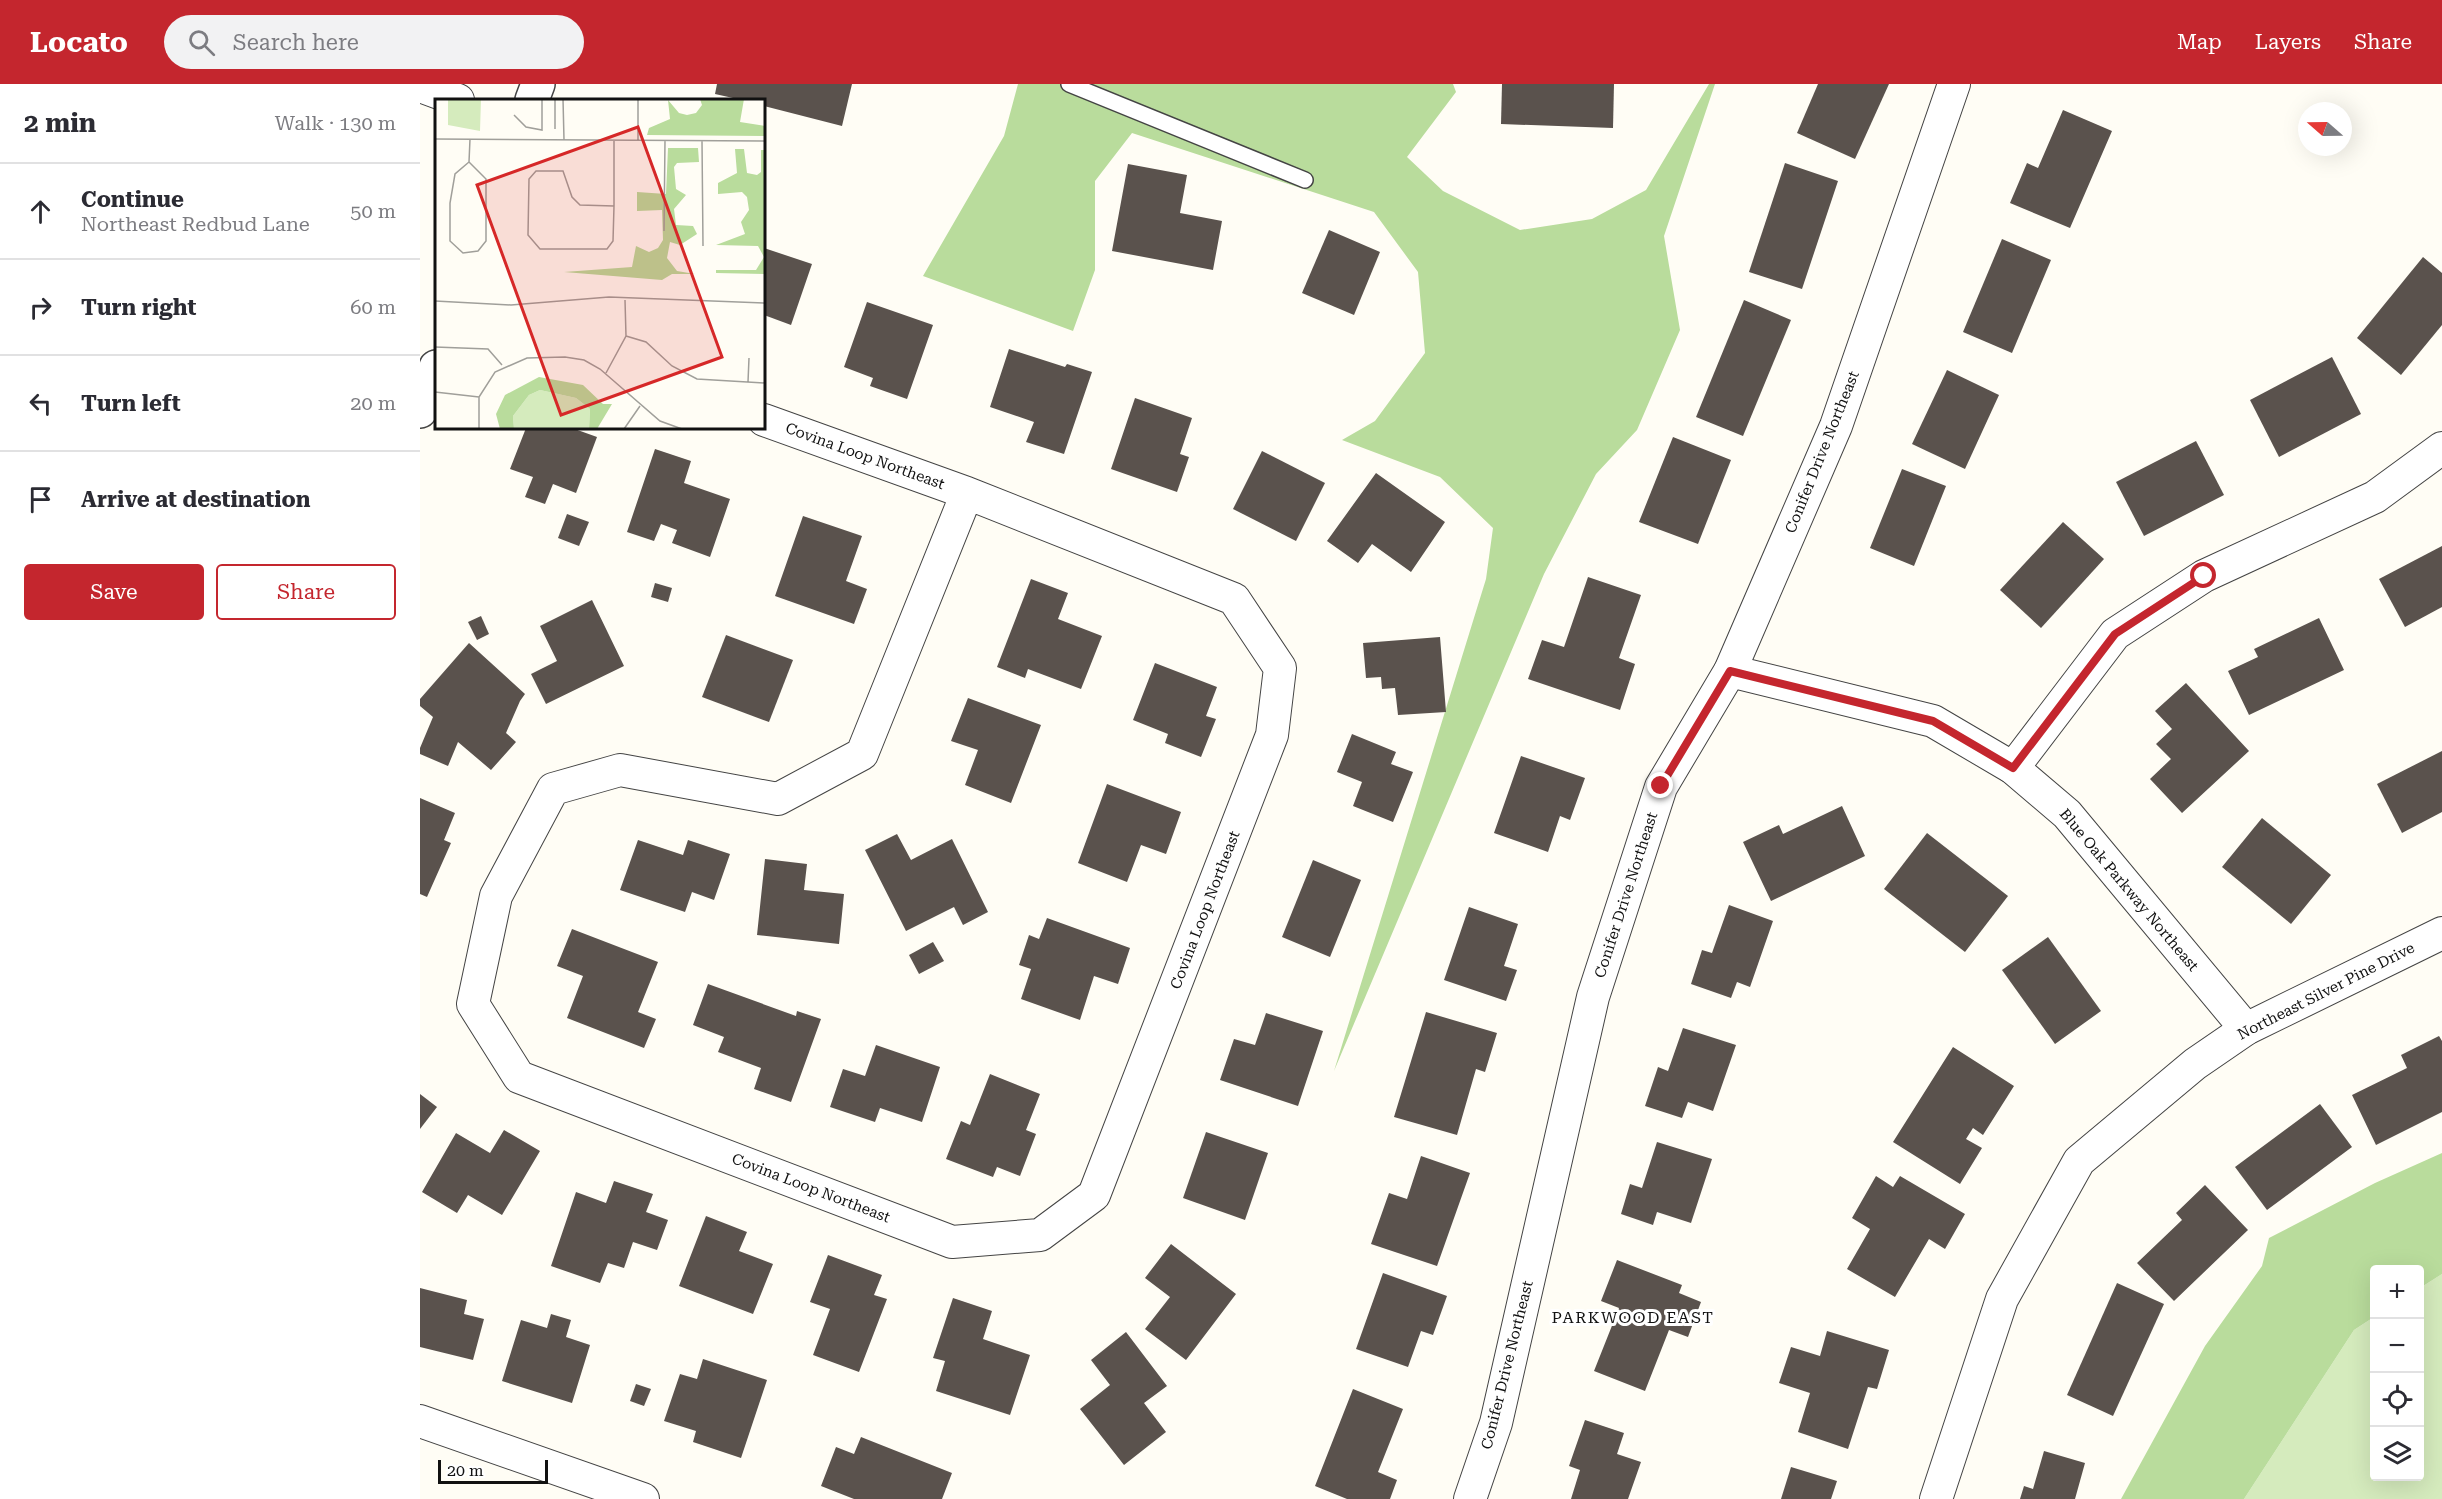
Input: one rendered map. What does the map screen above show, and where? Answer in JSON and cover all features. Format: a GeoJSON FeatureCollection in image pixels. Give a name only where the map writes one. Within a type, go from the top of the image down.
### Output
{"type":"FeatureCollection","features":[{"type":"Feature","properties":{"kind":"street"},"geometry":{"type":"LineString","coordinates":[[532,99],[538,84]]}},
{"type":"Feature","properties":{"kind":"street","name":"Conifer Drive Northeast"},"geometry":{"type":"LineString","coordinates":[[1470,1499],[1496,1423],[1593,997],[1661,786],[1730,671],[1836,426],[1954,84]]}},
{"type":"Feature","properties":{"kind":"street"},"geometry":{"type":"LineString","coordinates":[[420,86],[455,99]]}},
{"type":"Feature","properties":{"kind":"street"},"geometry":{"type":"LineString","coordinates":[[420,411],[435,370]]}},
{"type":"Feature","properties":{"kind":"street","name":"Covina Loop Northeast"},"geometry":{"type":"LineString","coordinates":[[765,420],[967,493],[1234,599],[1280,668],[1272,735],[1094,1195],[1040,1235],[952,1242],[519,1077],[473,1004],[496,896],[553,789],[620,770],[778,799],[862,754],[967,493]]}},
{"type":"Feature","properties":{"kind":"street"},"geometry":{"type":"LineString","coordinates":[[2013,768],[2115,634],[2204,576],[2376,497],[2442,448]]}},
{"type":"Feature","properties":{"kind":"street","name":"Blue Oak Parkway Northeast"},"geometry":{"type":"LineString","coordinates":[[1730,671],[1933,721],[2013,768],[2067,814],[2246,1029]]}},
{"type":"Feature","properties":{"kind":"street","name":"Northeast Silver Pine Drive"},"geometry":{"type":"LineString","coordinates":[[1936,1499],[2002,1299],[2079,1161],[2195,1064],[2246,1029],[2442,933]]}},
{"type":"Feature","properties":{"kind":"street"},"geometry":{"type":"LineString","coordinates":[[420,1420],[643,1499]]}},
{"type":"Feature","properties":{"kind":"lane"},"geometry":{"type":"LineString","coordinates":[[1069,84],[1305,180]]}},
{"type":"Feature","properties":{"kind":"green space"},"geometry":{"type":"Polygon","coordinates":[[[1018,84],[1453,84],[1456,92],[1407,157],[1443,191],[1520,230],[1592,219],[1646,190],[1709,84],[1715,84],[1664,236],[1680,330],[1637,430],[1596,474],[1544,574],[1334,1071],[1486,579],[1493,528],[1440,477],[1342,440],[1375,421],[1425,353],[1418,272],[1374,212],[1132,133],[1095,181],[1095,270],[1073,331],[923,276],[1004,136],[1018,84]]]}},
{"type":"Feature","properties":{"kind":"green space"},"geometry":{"type":"Polygon","coordinates":[[[2442,1153],[2442,1274],[2424,1285],[2424,1265],[2370,1265],[2370,1320],[2354,1330],[2244,1499],[2121,1499],[2205,1346],[2262,1266],[2269,1238],[2375,1183],[2442,1153]]]}},
{"type":"Feature","properties":{"kind":"green space"},"geometry":{"type":"Polygon","coordinates":[[[2442,1274],[2442,1499],[2244,1499],[2354,1330],[2370,1320],[2370,1481],[2424,1481],[2424,1285],[2442,1274]]]}},
{"type":"Feature","properties":{"kind":"building"},"geometry":{"type":"Polygon","coordinates":[[[717,84],[852,84],[842,126],[765,106],[765,99],[738,99],[715,94],[717,84]]]}},
{"type":"Feature","properties":{"kind":"building"},"geometry":{"type":"Polygon","coordinates":[[[1502,84],[1614,84],[1613,128],[1501,124],[1502,84]]]}},
{"type":"Feature","properties":{"kind":"building"},"geometry":{"type":"Polygon","coordinates":[[[1818,84],[1889,84],[1855,159],[1797,133],[1818,84]]]}},
{"type":"Feature","properties":{"kind":"building"},"geometry":{"type":"Polygon","coordinates":[[[2063,110],[2112,131],[2070,228],[2010,203],[2027,163],[2038,168],[2063,110]]]}},
{"type":"Feature","properties":{"kind":"building"},"geometry":{"type":"Polygon","coordinates":[[[1785,163],[1838,181],[1802,289],[1749,272],[1785,163]]]}},
{"type":"Feature","properties":{"kind":"building"},"geometry":{"type":"Polygon","coordinates":[[[1128,164],[1187,175],[1180,213],[1222,221],[1213,270],[1112,251],[1128,164]]]}},
{"type":"Feature","properties":{"kind":"building"},"geometry":{"type":"Polygon","coordinates":[[[1329,230],[1380,252],[1354,315],[1302,293],[1329,230]]]}},
{"type":"Feature","properties":{"kind":"building"},"geometry":{"type":"Polygon","coordinates":[[[2002,239],[2051,260],[2012,353],[1963,332],[2002,239]]]}},
{"type":"Feature","properties":{"kind":"building"},"geometry":{"type":"Polygon","coordinates":[[[765,248],[812,264],[791,325],[765,315],[765,248]]]}},
{"type":"Feature","properties":{"kind":"building"},"geometry":{"type":"Polygon","coordinates":[[[2423,257],[2442,273],[2442,325],[2401,375],[2357,338],[2423,257]]]}},
{"type":"Feature","properties":{"kind":"building"},"geometry":{"type":"Polygon","coordinates":[[[1744,300],[1791,320],[1743,436],[1696,417],[1744,300]]]}},
{"type":"Feature","properties":{"kind":"building"},"geometry":{"type":"Polygon","coordinates":[[[867,302],[933,325],[907,399],[870,386],[873,378],[844,367],[867,302]]]}},
{"type":"Feature","properties":{"kind":"building"},"geometry":{"type":"Polygon","coordinates":[[[1009,349],[1065,367],[1067,364],[1092,372],[1064,454],[1026,442],[1034,422],[990,407],[1009,349]]]}},
{"type":"Feature","properties":{"kind":"building"},"geometry":{"type":"Polygon","coordinates":[[[2332,357],[2361,414],[2279,457],[2250,400],[2332,357]]]}},
{"type":"Feature","properties":{"kind":"building"},"geometry":{"type":"Polygon","coordinates":[[[1947,370],[1999,395],[1965,469],[1912,444],[1947,370]]]}},
{"type":"Feature","properties":{"kind":"building"},"geometry":{"type":"Polygon","coordinates":[[[1135,398],[1192,418],[1180,454],[1189,457],[1177,492],[1111,469],[1135,398]]]}},
{"type":"Feature","properties":{"kind":"building"},"geometry":{"type":"Polygon","coordinates":[[[526,429],[575,429],[597,437],[576,493],[553,484],[545,504],[525,497],[533,477],[510,469],[526,429]]]}},
{"type":"Feature","properties":{"kind":"building"},"geometry":{"type":"Polygon","coordinates":[[[1673,437],[1731,460],[1698,544],[1639,522],[1673,437]]]}},
{"type":"Feature","properties":{"kind":"building"},"geometry":{"type":"Polygon","coordinates":[[[2196,441],[2224,495],[2144,536],[2116,482],[2196,441]]]}},
{"type":"Feature","properties":{"kind":"building"},"geometry":{"type":"Polygon","coordinates":[[[655,449],[691,461],[684,483],[730,499],[710,557],[672,543],[677,530],[661,524],[654,541],[627,532],[655,449]]]}},
{"type":"Feature","properties":{"kind":"building"},"geometry":{"type":"Polygon","coordinates":[[[1262,451],[1325,483],[1296,541],[1233,509],[1262,451]]]}},
{"type":"Feature","properties":{"kind":"building"},"geometry":{"type":"Polygon","coordinates":[[[1902,469],[1946,486],[1914,566],[1870,548],[1902,469]]]}},
{"type":"Feature","properties":{"kind":"building"},"geometry":{"type":"Polygon","coordinates":[[[1376,473],[1445,522],[1411,572],[1372,544],[1358,563],[1327,541],[1376,473]]]}},
{"type":"Feature","properties":{"kind":"building"},"geometry":{"type":"Polygon","coordinates":[[[567,514],[589,522],[579,546],[558,538],[567,514]]]}},
{"type":"Feature","properties":{"kind":"building"},"geometry":{"type":"Polygon","coordinates":[[[803,516],[862,536],[846,581],[867,589],[854,624],[775,596],[803,516]]]}},
{"type":"Feature","properties":{"kind":"building"},"geometry":{"type":"Polygon","coordinates":[[[2063,522],[2104,559],[2041,628],[2000,590],[2063,522]]]}},
{"type":"Feature","properties":{"kind":"building"},"geometry":{"type":"Polygon","coordinates":[[[2442,546],[2442,607],[2405,627],[2379,579],[2442,546]]]}},
{"type":"Feature","properties":{"kind":"building"},"geometry":{"type":"Polygon","coordinates":[[[1588,577],[1641,595],[1619,658],[1635,664],[1620,710],[1528,679],[1542,640],[1564,647],[1588,577]]]}},
{"type":"Feature","properties":{"kind":"building"},"geometry":{"type":"Polygon","coordinates":[[[1031,579],[1068,593],[1058,619],[1102,636],[1081,689],[1028,669],[1025,678],[997,667],[1031,579]]]}},
{"type":"Feature","properties":{"kind":"building"},"geometry":{"type":"Polygon","coordinates":[[[655,583],[672,588],[668,602],[651,597],[655,583]]]}},
{"type":"Feature","properties":{"kind":"building"},"geometry":{"type":"Polygon","coordinates":[[[592,600],[624,666],[546,704],[531,674],[557,661],[540,626],[592,600]]]}},
{"type":"Feature","properties":{"kind":"building"},"geometry":{"type":"Polygon","coordinates":[[[481,616],[489,634],[477,640],[468,622],[481,616]]]}},
{"type":"Feature","properties":{"kind":"building"},"geometry":{"type":"Polygon","coordinates":[[[2319,618],[2344,670],[2249,715],[2228,671],[2258,657],[2254,649],[2319,618]]]}},
{"type":"Feature","properties":{"kind":"building"},"geometry":{"type":"Polygon","coordinates":[[[726,635],[793,660],[769,722],[702,697],[726,635]]]}},
{"type":"Feature","properties":{"kind":"building"},"geometry":{"type":"Polygon","coordinates":[[[1440,637],[1446,712],[1398,715],[1395,688],[1382,689],[1381,677],[1366,678],[1363,643],[1440,637]]]}},
{"type":"Feature","properties":{"kind":"building"},"geometry":{"type":"Polygon","coordinates":[[[469,643],[525,694],[506,733],[516,742],[491,770],[458,742],[448,766],[420,754],[420,748],[433,717],[420,706],[420,699],[469,643]]]}},
{"type":"Feature","properties":{"kind":"building"},"geometry":{"type":"Polygon","coordinates":[[[1155,663],[1217,687],[1206,716],[1216,719],[1201,757],[1165,743],[1168,734],[1133,720],[1155,663]]]}},
{"type":"Feature","properties":{"kind":"building"},"geometry":{"type":"Polygon","coordinates":[[[2186,683],[2249,751],[2182,813],[2150,779],[2171,759],[2156,744],[2172,729],[2155,711],[2186,683]]]}},
{"type":"Feature","properties":{"kind":"building"},"geometry":{"type":"Polygon","coordinates":[[[968,698],[1041,725],[1011,803],[965,785],[978,750],[951,741],[968,698]]]}},
{"type":"Feature","properties":{"kind":"building"},"geometry":{"type":"Polygon","coordinates":[[[1352,734],[1396,752],[1391,764],[1413,772],[1393,822],[1353,806],[1362,782],[1337,772],[1352,734]]]}},
{"type":"Feature","properties":{"kind":"building"},"geometry":{"type":"Polygon","coordinates":[[[2442,751],[2442,812],[2402,833],[2377,784],[2442,751]]]}},
{"type":"Feature","properties":{"kind":"building"},"geometry":{"type":"Polygon","coordinates":[[[1521,756],[1585,778],[1570,820],[1560,816],[1548,852],[1494,833],[1521,756]]]}},
{"type":"Feature","properties":{"kind":"building"},"geometry":{"type":"Polygon","coordinates":[[[1107,784],[1181,812],[1166,854],[1141,845],[1127,882],[1078,863],[1107,784]]]}},
{"type":"Feature","properties":{"kind":"building"},"geometry":{"type":"Polygon","coordinates":[[[420,798],[455,813],[444,840],[451,843],[427,897],[420,894],[420,798]]]}},
{"type":"Feature","properties":{"kind":"building"},"geometry":{"type":"Polygon","coordinates":[[[1842,806],[1865,856],[1771,901],[1743,842],[1779,825],[1783,834],[1842,806]]]}},
{"type":"Feature","properties":{"kind":"building"},"geometry":{"type":"Polygon","coordinates":[[[2262,818],[2331,875],[2291,924],[2222,867],[2262,818]]]}},
{"type":"Feature","properties":{"kind":"building"},"geometry":{"type":"Polygon","coordinates":[[[1927,833],[2008,896],[1965,952],[1884,889],[1927,833]]]}},
{"type":"Feature","properties":{"kind":"building"},"geometry":{"type":"Polygon","coordinates":[[[897,834],[911,860],[952,839],[988,912],[963,925],[954,907],[906,931],[865,850],[897,834]]]}},
{"type":"Feature","properties":{"kind":"building"},"geometry":{"type":"Polygon","coordinates":[[[638,840],[683,855],[688,840],[730,854],[714,900],[692,892],[685,912],[620,890],[638,840]]]}},
{"type":"Feature","properties":{"kind":"building"},"geometry":{"type":"Polygon","coordinates":[[[765,859],[807,864],[804,890],[844,894],[839,944],[757,935],[765,859]]]}},
{"type":"Feature","properties":{"kind":"building"},"geometry":{"type":"Polygon","coordinates":[[[1313,860],[1361,880],[1330,957],[1282,937],[1313,860]]]}},
{"type":"Feature","properties":{"kind":"building"},"geometry":{"type":"Polygon","coordinates":[[[1729,905],[1773,921],[1750,987],[1737,982],[1731,998],[1691,984],[1702,950],[1712,953],[1729,905]]]}},
{"type":"Feature","properties":{"kind":"building"},"geometry":{"type":"Polygon","coordinates":[[[1469,907],[1518,924],[1504,966],[1517,970],[1506,1001],[1444,980],[1469,907]]]}},
{"type":"Feature","properties":{"kind":"building"},"geometry":{"type":"Polygon","coordinates":[[[1047,918],[1130,948],[1118,984],[1094,976],[1080,1020],[1021,999],[1031,969],[1019,965],[1029,935],[1039,939],[1047,918]]]}},
{"type":"Feature","properties":{"kind":"building"},"geometry":{"type":"Polygon","coordinates":[[[572,929],[658,962],[638,1012],[656,1019],[644,1048],[567,1018],[583,976],[557,966],[572,929]]]}},
{"type":"Feature","properties":{"kind":"building"},"geometry":{"type":"Polygon","coordinates":[[[2048,937],[2101,1011],[2055,1044],[2002,970],[2048,937]]]}},
{"type":"Feature","properties":{"kind":"building"},"geometry":{"type":"Polygon","coordinates":[[[933,942],[944,961],[919,974],[909,955],[933,942]]]}},
{"type":"Feature","properties":{"kind":"building"},"geometry":{"type":"Polygon","coordinates":[[[708,984],[796,1016],[797,1011],[821,1019],[791,1102],[754,1089],[761,1068],[718,1052],[724,1037],[693,1025],[708,984]]]}},
{"type":"Feature","properties":{"kind":"building"},"geometry":{"type":"Polygon","coordinates":[[[1426,1012],[1497,1033],[1485,1072],[1476,1069],[1457,1135],[1394,1117],[1426,1012]]]}},
{"type":"Feature","properties":{"kind":"building"},"geometry":{"type":"Polygon","coordinates":[[[1266,1013],[1323,1031],[1298,1106],[1220,1080],[1234,1039],[1255,1045],[1266,1013]]]}},
{"type":"Feature","properties":{"kind":"building"},"geometry":{"type":"Polygon","coordinates":[[[1683,1028],[1736,1045],[1713,1111],[1688,1102],[1682,1118],[1645,1106],[1658,1067],[1668,1071],[1683,1028]]]}},
{"type":"Feature","properties":{"kind":"building"},"geometry":{"type":"Polygon","coordinates":[[[2439,1036],[2442,1041],[2442,1112],[2376,1145],[2352,1095],[2407,1068],[2401,1055],[2439,1036]]]}},
{"type":"Feature","properties":{"kind":"building"},"geometry":{"type":"Polygon","coordinates":[[[876,1045],[940,1067],[922,1122],[880,1108],[875,1122],[830,1107],[843,1069],[865,1076],[876,1045]]]}},
{"type":"Feature","properties":{"kind":"building"},"geometry":{"type":"Polygon","coordinates":[[[1953,1047],[2014,1086],[1983,1135],[1973,1128],[1966,1139],[1982,1148],[1960,1184],[1893,1142],[1953,1047]]]}},
{"type":"Feature","properties":{"kind":"building"},"geometry":{"type":"Polygon","coordinates":[[[990,1074],[1040,1094],[1026,1130],[1036,1134],[1020,1176],[997,1167],[993,1177],[946,1159],[961,1121],[970,1125],[990,1074]]]}},
{"type":"Feature","properties":{"kind":"building"},"geometry":{"type":"Polygon","coordinates":[[[420,1094],[437,1107],[420,1129],[420,1094]]]}},
{"type":"Feature","properties":{"kind":"building"},"geometry":{"type":"Polygon","coordinates":[[[2320,1104],[2352,1147],[2267,1210],[2235,1167],[2320,1104]]]}},
{"type":"Feature","properties":{"kind":"building"},"geometry":{"type":"Polygon","coordinates":[[[504,1130],[540,1151],[502,1215],[468,1195],[457,1213],[422,1192],[456,1133],[490,1153],[504,1130]]]}},
{"type":"Feature","properties":{"kind":"building"},"geometry":{"type":"Polygon","coordinates":[[[1206,1132],[1268,1153],[1245,1220],[1183,1198],[1206,1132]]]}},
{"type":"Feature","properties":{"kind":"building"},"geometry":{"type":"Polygon","coordinates":[[[1657,1142],[1712,1159],[1691,1223],[1657,1212],[1653,1225],[1621,1214],[1630,1184],[1642,1188],[1657,1142]]]}},
{"type":"Feature","properties":{"kind":"building"},"geometry":{"type":"Polygon","coordinates":[[[1421,1156],[1470,1173],[1437,1266],[1371,1244],[1389,1193],[1407,1199],[1421,1156]]]}},
{"type":"Feature","properties":{"kind":"building"},"geometry":{"type":"Polygon","coordinates":[[[1876,1176],[1893,1187],[1900,1176],[1965,1214],[1945,1249],[1929,1239],[1895,1297],[1847,1269],[1870,1229],[1852,1218],[1876,1176]]]}},
{"type":"Feature","properties":{"kind":"building"},"geometry":{"type":"Polygon","coordinates":[[[614,1181],[653,1194],[646,1212],[668,1220],[657,1250],[633,1242],[624,1268],[608,1263],[600,1283],[551,1266],[576,1192],[606,1203],[614,1181]]]}},
{"type":"Feature","properties":{"kind":"building"},"geometry":{"type":"Polygon","coordinates":[[[2205,1185],[2248,1230],[2174,1301],[2137,1263],[2182,1220],[2176,1213],[2205,1185]]]}},
{"type":"Feature","properties":{"kind":"building"},"geometry":{"type":"Polygon","coordinates":[[[706,1216],[747,1232],[739,1251],[773,1264],[753,1314],[679,1286],[706,1216]]]}},
{"type":"Feature","properties":{"kind":"building"},"geometry":{"type":"Polygon","coordinates":[[[1171,1244],[1236,1294],[1186,1360],[1145,1329],[1170,1297],[1145,1278],[1171,1244]]]}},
{"type":"Feature","properties":{"kind":"building"},"geometry":{"type":"Polygon","coordinates":[[[828,1255],[882,1275],[874,1295],[887,1299],[859,1372],[813,1355],[830,1309],[810,1302],[828,1255]]]}},
{"type":"Feature","properties":{"kind":"building"},"geometry":{"type":"Polygon","coordinates":[[[1617,1260],[1682,1285],[1679,1293],[1701,1302],[1688,1337],[1669,1330],[1645,1391],[1594,1371],[1619,1308],[1601,1301],[1617,1260]]]}},
{"type":"Feature","properties":{"kind":"building"},"geometry":{"type":"Polygon","coordinates":[[[1383,1273],[1447,1296],[1433,1335],[1421,1331],[1408,1367],[1356,1349],[1383,1273]]]}},
{"type":"Feature","properties":{"kind":"building"},"geometry":{"type":"Polygon","coordinates":[[[2117,1283],[2164,1304],[2113,1416],[2067,1395],[2117,1283]]]}},
{"type":"Feature","properties":{"kind":"building"},"geometry":{"type":"Polygon","coordinates":[[[420,1288],[467,1300],[464,1314],[484,1319],[473,1360],[420,1347],[420,1288]]]}},
{"type":"Feature","properties":{"kind":"building"},"geometry":{"type":"Polygon","coordinates":[[[953,1298],[992,1311],[983,1339],[1030,1355],[1010,1415],[936,1391],[945,1361],[933,1358],[953,1298]]]}},
{"type":"Feature","properties":{"kind":"building"},"geometry":{"type":"Polygon","coordinates":[[[551,1314],[571,1320],[566,1337],[590,1345],[572,1403],[502,1381],[521,1320],[547,1328],[551,1314]]]}},
{"type":"Feature","properties":{"kind":"building"},"geometry":{"type":"Polygon","coordinates":[[[1827,1331],[1889,1350],[1877,1389],[1868,1387],[1848,1449],[1798,1432],[1810,1393],[1779,1383],[1791,1347],[1820,1356],[1827,1331]]]}},
{"type":"Feature","properties":{"kind":"building"},"geometry":{"type":"Polygon","coordinates":[[[1126,1332],[1167,1386],[1144,1403],[1166,1432],[1124,1465],[1080,1409],[1110,1385],[1091,1360],[1126,1332]]]}},
{"type":"Feature","properties":{"kind":"building"},"geometry":{"type":"Polygon","coordinates":[[[703,1359],[767,1380],[741,1458],[693,1442],[696,1431],[664,1421],[680,1374],[697,1379],[703,1359]]]}},
{"type":"Feature","properties":{"kind":"building"},"geometry":{"type":"Polygon","coordinates":[[[636,1384],[651,1389],[644,1406],[630,1401],[636,1384]]]}},
{"type":"Feature","properties":{"kind":"building"},"geometry":{"type":"Polygon","coordinates":[[[1353,1389],[1403,1409],[1378,1472],[1397,1480],[1390,1499],[1347,1499],[1315,1486],[1353,1389]]]}},
{"type":"Feature","properties":{"kind":"building"},"geometry":{"type":"Polygon","coordinates":[[[1585,1420],[1624,1433],[1617,1454],[1641,1462],[1628,1499],[1571,1499],[1580,1470],[1569,1466],[1585,1420]]]}},
{"type":"Feature","properties":{"kind":"building"},"geometry":{"type":"Polygon","coordinates":[[[861,1437],[952,1473],[942,1499],[854,1499],[821,1486],[836,1447],[854,1454],[861,1437]]]}},
{"type":"Feature","properties":{"kind":"building"},"geometry":{"type":"Polygon","coordinates":[[[2044,1451],[2085,1463],[2075,1499],[2020,1499],[2024,1486],[2033,1489],[2044,1451]]]}},
{"type":"Feature","properties":{"kind":"building"},"geometry":{"type":"Polygon","coordinates":[[[1791,1467],[1837,1481],[1831,1499],[1781,1499],[1791,1467]]]}},
{"type":"Feature","properties":{"kind":"district","name":"PARKWOOD EAST"},"geometry":{"type":"Point","coordinates":[1633,1317]}},
{"type":"Feature","properties":{"kind":"route"},"geometry":{"type":"LineString","coordinates":[[1661,786],[1730,671],[1933,721],[2013,768],[2115,634],[2204,576]]}}]}
